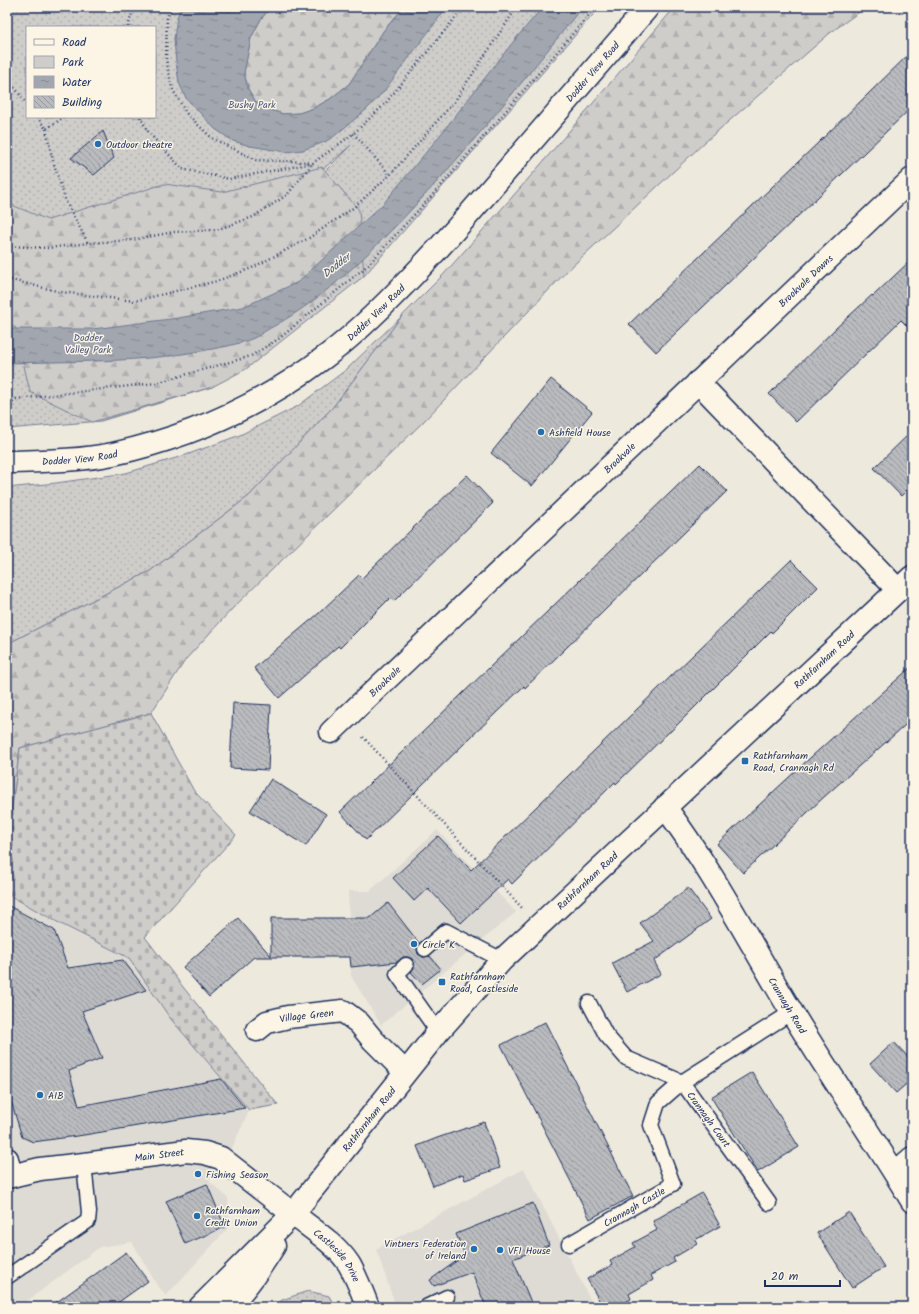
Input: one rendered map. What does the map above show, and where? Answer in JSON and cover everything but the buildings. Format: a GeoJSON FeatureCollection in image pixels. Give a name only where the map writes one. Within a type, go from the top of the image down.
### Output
{"type":"FeatureCollection","features":[{"type":"Feature","properties":{"kind":"street","name":"Dodder View Road"},"geometry":{"type":"LineString","coordinates":[[7,462],[72,459],[112,454],[152,444],[188,432],[248,405],[299,376],[327,356],[376,312],[436,251],[648,7]]}},
{"type":"Feature","properties":{"kind":"street","name":"Brookvale Downs"},"geometry":{"type":"LineString","coordinates":[[698,382],[912,179]]}},
{"type":"Feature","properties":{"kind":"street"},"geometry":{"type":"LineString","coordinates":[[698,382],[905,583]]}},
{"type":"Feature","properties":{"kind":"street","name":"Brookvale"},"geometry":{"type":"LineString","coordinates":[[331,732],[698,382]]}},
{"type":"Feature","properties":{"kind":"street","name":"Rathfarnham Road"},"geometry":{"type":"LineString","coordinates":[[200,1307],[293,1214],[438,1032],[502,960],[905,583]]}},
{"type":"Feature","properties":{"kind":"street","name":"Crannagh Road"},"geometry":{"type":"LineString","coordinates":[[665,807],[684,832],[792,1012],[912,1201]]}},
{"type":"Feature","properties":{"kind":"street","name":"Village Green"},"geometry":{"type":"LineString","coordinates":[[257,1030],[267,1022],[288,1017],[343,1011],[359,1023],[373,1040],[406,1072]]}},
{"type":"Feature","properties":{"kind":"street","name":"Main Street"},"geometry":{"type":"LineString","coordinates":[[8,1171],[40,1169],[186,1151],[206,1152],[221,1158],[293,1214]]}},
{"type":"Feature","properties":{"kind":"street"},"geometry":{"type":"LineString","coordinates":[[895,1173],[912,1158]]}},
{"type":"Feature","properties":{"kind":"street","name":"Rathfarnham Road"},"geometry":{"type":"LineString","coordinates":[[228,1307],[264,1263],[293,1214]]}},
{"type":"Feature","properties":{"kind":"street","name":"Castleside Drive"},"geometry":{"type":"LineString","coordinates":[[293,1214],[336,1249],[348,1263],[357,1279],[368,1307]]}},
{"type":"Feature","properties":{"kind":"lane"},"geometry":{"type":"LineString","coordinates":[[425,949],[446,931],[502,960]]}},
{"type":"Feature","properties":{"kind":"lane"},"geometry":{"type":"LineString","coordinates":[[406,965],[397,974],[438,1032]]}},
{"type":"Feature","properties":{"kind":"lane"},"geometry":{"type":"LineString","coordinates":[[590,1003],[606,1035],[626,1058],[682,1082]]}},
{"type":"Feature","properties":{"kind":"lane","name":"Crannagh Court"},"geometry":{"type":"LineString","coordinates":[[769,1203],[682,1082],[792,1012]]}},
{"type":"Feature","properties":{"kind":"lane","name":"Crannagh Castle"},"geometry":{"type":"LineString","coordinates":[[569,1244],[673,1184],[651,1125],[658,1102],[682,1082]]}},
{"type":"Feature","properties":{"kind":"lane"},"geometry":{"type":"LineString","coordinates":[[7,1277],[88,1221],[89,1212],[84,1164]]}},
{"type":"Feature","properties":{"kind":"lane"},"geometry":{"type":"LineString","coordinates":[[426,1307],[446,1297]]}},
{"type":"Feature","properties":{"kind":"path"},"geometry":{"type":"LineString","coordinates":[[128,26],[134,7]]}},
{"type":"Feature","properties":{"kind":"path"},"geometry":{"type":"LineString","coordinates":[[172,7],[167,18],[166,59],[172,88],[186,113],[212,138],[256,160],[313,163]]}},
{"type":"Feature","properties":{"kind":"path"},"geometry":{"type":"LineString","coordinates":[[7,246],[48,248],[132,240],[174,232],[216,230],[253,218],[287,195],[313,163],[353,134],[385,104],[464,7]]}},
{"type":"Feature","properties":{"kind":"path"},"geometry":{"type":"LineString","coordinates":[[7,279],[61,292],[135,301],[217,281],[252,268],[309,238],[353,208],[390,175],[454,102],[517,7]]}},
{"type":"Feature","properties":{"kind":"path"},"geometry":{"type":"LineString","coordinates":[[7,407],[16,399],[156,383],[251,356],[280,338],[368,266],[439,188],[596,7]]}},
{"type":"Feature","properties":{"kind":"path"},"geometry":{"type":"LineString","coordinates":[[7,78],[26,103]]}},
{"type":"Feature","properties":{"kind":"path"},"geometry":{"type":"LineString","coordinates":[[38,118],[46,128],[53,161],[66,202],[88,243]]}},
{"type":"Feature","properties":{"kind":"path"},"geometry":{"type":"LineString","coordinates":[[46,128],[62,118]]}},
{"type":"Feature","properties":{"kind":"path"},"geometry":{"type":"LineString","coordinates":[[141,118],[149,133],[182,169],[229,179],[313,163]]}},
{"type":"Feature","properties":{"kind":"path"},"geometry":{"type":"LineString","coordinates":[[353,134],[390,175]]}},
{"type":"Feature","properties":{"kind":"path"},"geometry":{"type":"LineString","coordinates":[[363,737],[524,911]]}},
{"type":"Feature","properties":{"kind":"shaded area","name":"Circle K"},"geometry":{"type":"Polygon","coordinates":[[[437,830],[516,912],[381,1025],[351,976],[348,891],[370,891],[437,830]]]}},
{"type":"Feature","properties":{"kind":"shaded area"},"geometry":{"type":"Polygon","coordinates":[[[7,894],[61,924],[129,958],[170,1018],[249,1111],[230,1152],[209,1181],[228,1198],[229,1227],[166,1296],[155,1282],[132,1242],[100,1247],[19,1307],[7,1307],[7,1156],[13,1155],[7,1133],[7,894]]]}},
{"type":"Feature","properties":{"kind":"shaded area"},"geometry":{"type":"Polygon","coordinates":[[[524,1169],[594,1307],[396,1307],[376,1249],[524,1169]]]}},
{"type":"Feature","properties":{"kind":"green space","name":"Bushy Park"},"geometry":{"type":"Polygon","coordinates":[[[7,7],[600,7],[364,276],[212,387],[101,421],[7,429],[7,7]],[[351,145],[232,248],[305,191],[351,145]]]}},
{"type":"Feature","properties":{"kind":"green space"},"geometry":{"type":"Polygon","coordinates":[[[271,7],[404,7],[384,30],[349,84],[330,99],[314,108],[299,113],[283,114],[270,110],[256,102],[248,89],[244,72],[251,38],[261,19],[271,7]]]}},
{"type":"Feature","properties":{"kind":"green space"},"geometry":{"type":"Polygon","coordinates":[[[675,7],[866,7],[830,33],[705,142],[566,272],[422,423],[232,609],[186,659],[151,713],[20,748],[7,843],[7,644],[150,571],[249,496],[333,407],[402,316],[444,274],[536,170],[675,7]]]}},
{"type":"Feature","properties":{"kind":"green space","name":"Dodder Valley Park"},"geometry":{"type":"Polygon","coordinates":[[[322,167],[359,210],[364,276],[246,369],[212,387],[92,422],[30,392],[15,327],[7,326],[7,203],[48,220],[164,184],[222,192],[322,167]]]}},
{"type":"Feature","properties":{"kind":"green space"},"geometry":{"type":"Polygon","coordinates":[[[402,316],[333,407],[249,496],[150,571],[7,644],[7,488],[126,473],[186,455],[240,435],[298,406],[347,369],[402,316]]]}},
{"type":"Feature","properties":{"kind":"green space"},"geometry":{"type":"Polygon","coordinates":[[[151,713],[194,791],[236,835],[145,937],[183,987],[278,1105],[249,1110],[170,1018],[129,958],[61,924],[7,894],[7,843],[20,748],[151,713]]]}},
{"type":"Feature","properties":{"kind":"green space"},"geometry":{"type":"Polygon","coordinates":[[[308,1291],[329,1296],[335,1307],[274,1307],[282,1300],[308,1291]]]}},
{"type":"Feature","properties":{"kind":"water"},"geometry":{"type":"Polygon","coordinates":[[[182,7],[271,7],[261,19],[251,38],[244,73],[248,89],[256,102],[270,110],[283,114],[299,113],[314,108],[330,99],[349,84],[384,30],[404,7],[447,7],[384,91],[367,109],[332,138],[303,150],[286,152],[250,146],[233,141],[215,129],[186,98],[179,83],[174,39],[177,17],[182,7]]]}},
{"type":"Feature","properties":{"kind":"water","name":"Dodder"},"geometry":{"type":"Polygon","coordinates":[[[543,7],[582,7],[455,162],[410,211],[347,273],[330,288],[295,314],[254,338],[201,351],[129,360],[7,363],[7,329],[93,329],[178,318],[243,307],[298,282],[383,204],[437,139],[517,37],[543,7]]]}},
{"type":"Feature","properties":{"kind":"place","name":"Outdoor theatre"},"geometry":{"type":"Point","coordinates":[98,144]}},
{"type":"Feature","properties":{"kind":"place","name":"Ashfield House"},"geometry":{"type":"Point","coordinates":[541,432]}},
{"type":"Feature","properties":{"kind":"place","name":"Rathfarnham Road, Crannagh Rd"},"geometry":{"type":"Point","coordinates":[745,761]}},
{"type":"Feature","properties":{"kind":"place","name":"Circle K"},"geometry":{"type":"Point","coordinates":[414,944]}},
{"type":"Feature","properties":{"kind":"place","name":"Rathfarnham Road, Castleside"},"geometry":{"type":"Point","coordinates":[442,982]}},
{"type":"Feature","properties":{"kind":"place","name":"AIB"},"geometry":{"type":"Point","coordinates":[40,1095]}},
{"type":"Feature","properties":{"kind":"place","name":"Fishing Season"},"geometry":{"type":"Point","coordinates":[198,1174]}},
{"type":"Feature","properties":{"kind":"place","name":"Rathfarnham Credit Union"},"geometry":{"type":"Point","coordinates":[197,1216]}},
{"type":"Feature","properties":{"kind":"place","name":"Vintners Federation of Ireland"},"geometry":{"type":"Point","coordinates":[474,1249]}},
{"type":"Feature","properties":{"kind":"place","name":"VFI House"},"geometry":{"type":"Point","coordinates":[500,1250]}}]}
